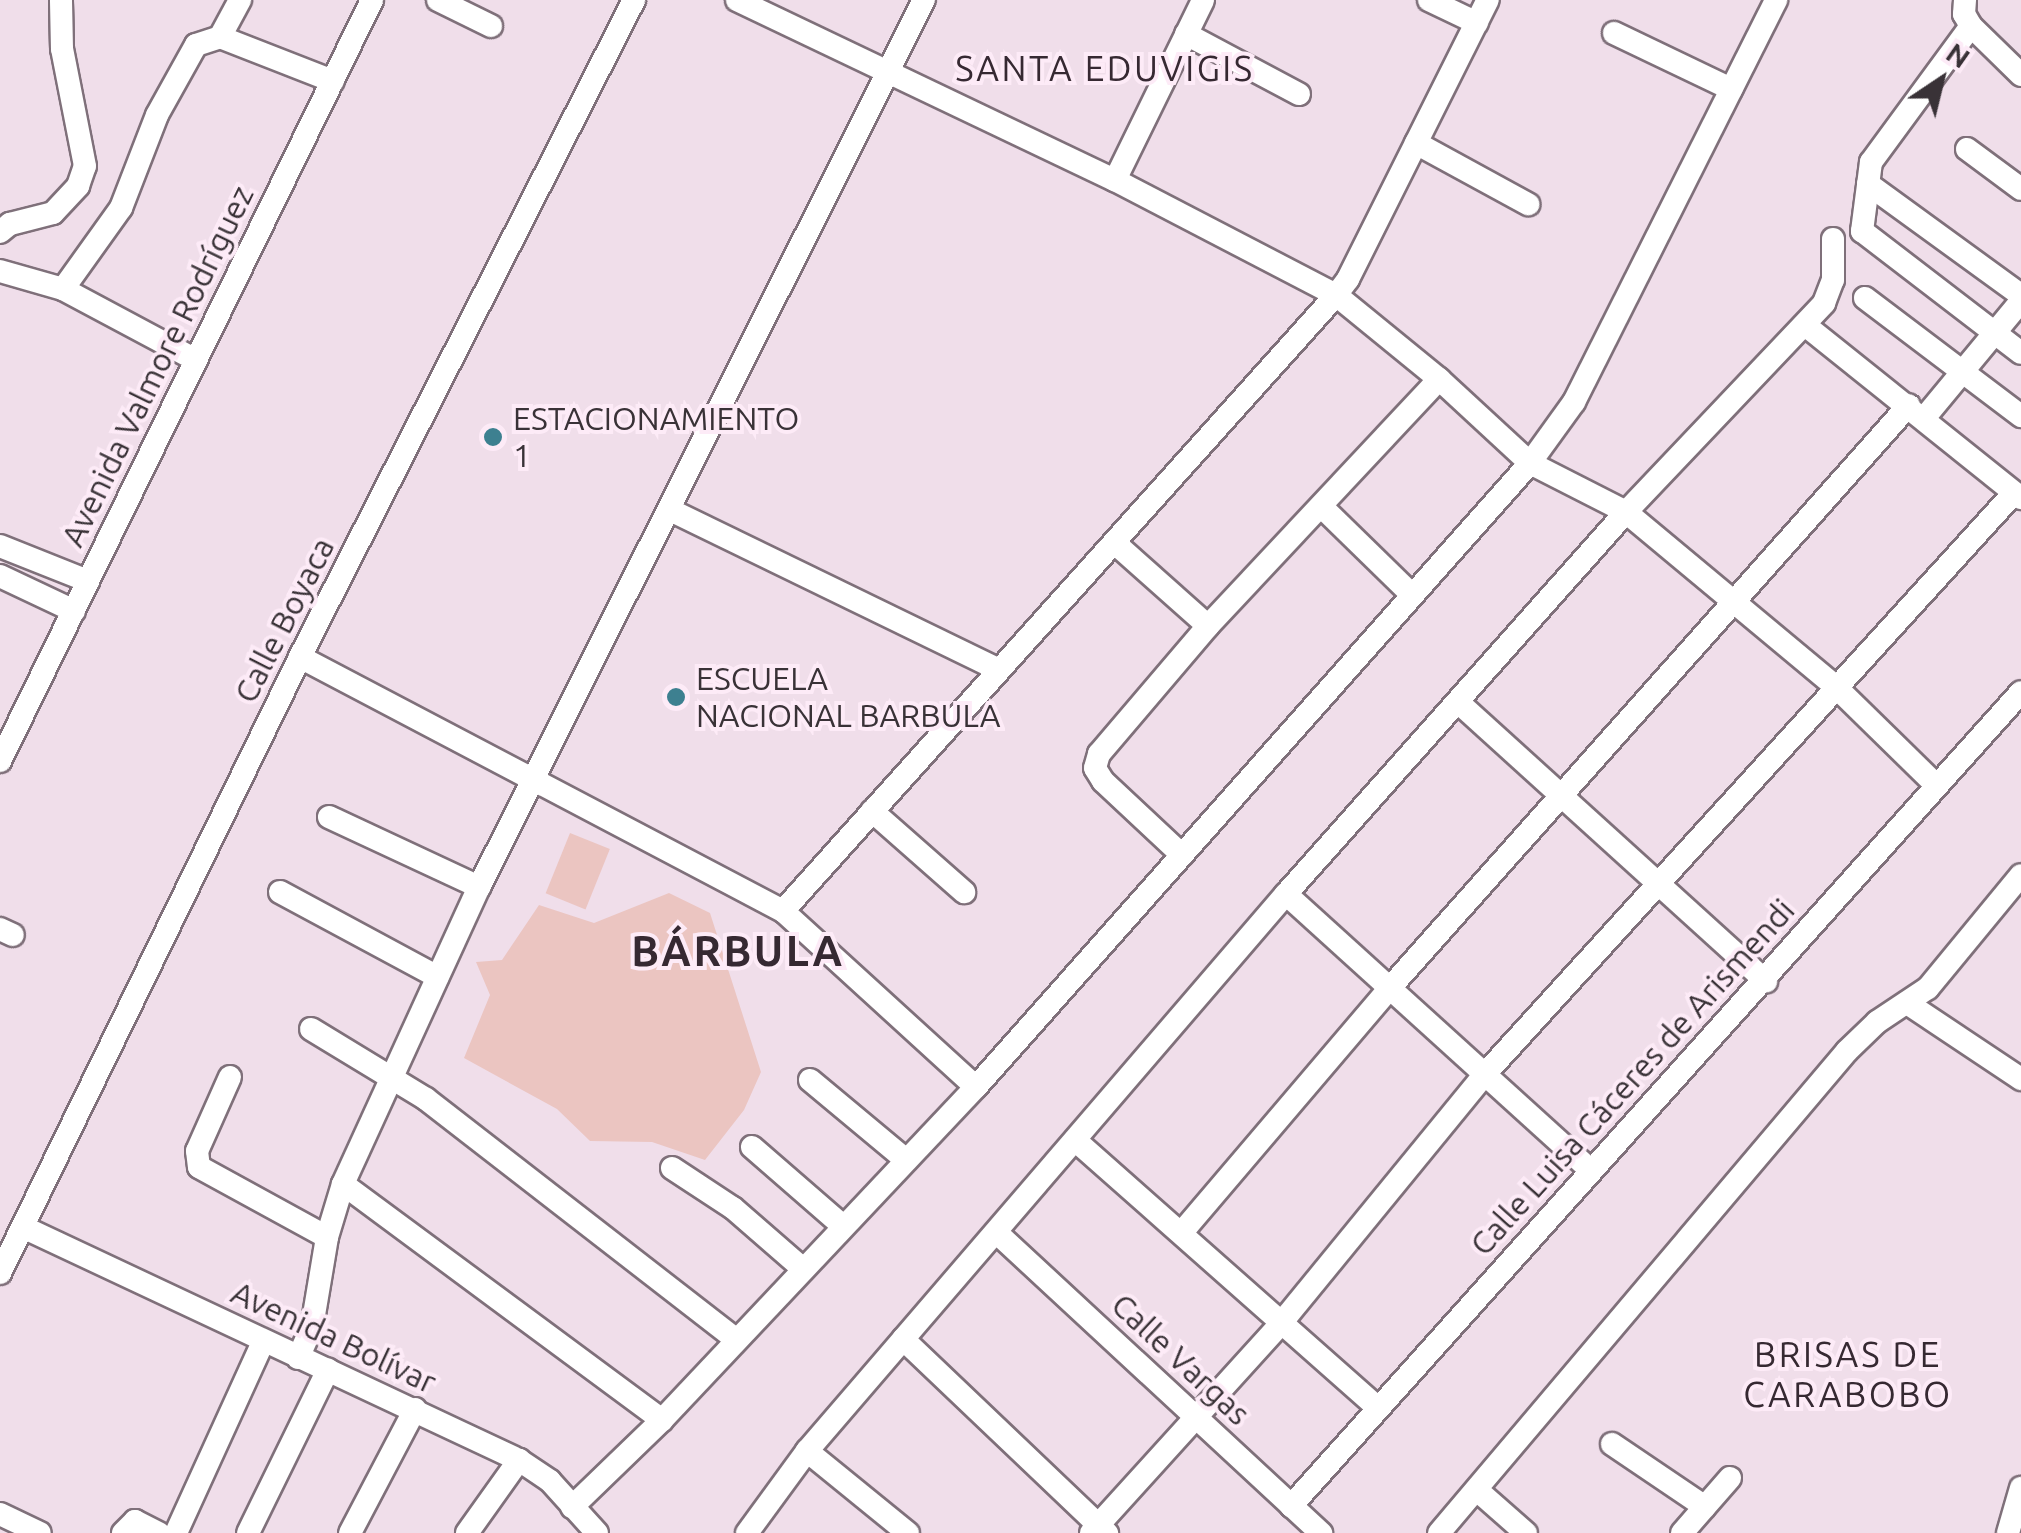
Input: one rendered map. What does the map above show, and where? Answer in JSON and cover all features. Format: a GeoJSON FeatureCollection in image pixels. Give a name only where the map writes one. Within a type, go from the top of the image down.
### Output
{"type":"FeatureCollection","features":[{"type":"Feature","properties":{"kind":"street"},"geometry":{"type":"LineString","coordinates":[[0,232],[10,224],[52,213],[78,186],[85,166],[62,49],[59,0]]}},
{"type":"Feature","properties":{"kind":"street"},"geometry":{"type":"LineString","coordinates":[[220,37],[240,0]]}},
{"type":"Feature","properties":{"kind":"street","name":"Avenida Valmore Rodríguez"},"geometry":{"type":"LineString","coordinates":[[0,761],[372,0]]}},
{"type":"Feature","properties":{"kind":"street"},"geometry":{"type":"LineString","coordinates":[[438,0],[492,26]]}},
{"type":"Feature","properties":{"kind":"street","name":"Calle Boyaca"},"geometry":{"type":"LineString","coordinates":[[0,1273],[300,658],[634,0]]}},
{"type":"Feature","properties":{"kind":"street"},"geometry":{"type":"LineString","coordinates":[[737,0],[1115,180],[1336,295],[1438,379],[1530,463],[1626,512],[1836,687],[1937,786]]}},
{"type":"Feature","properties":{"kind":"street"},"geometry":{"type":"LineString","coordinates":[[298,1358],[318,1303],[327,1237],[342,1184],[479,887],[924,0]]}},
{"type":"Feature","properties":{"kind":"street"},"geometry":{"type":"LineString","coordinates":[[1115,180],[1203,0]]}},
{"type":"Feature","properties":{"kind":"street"},"geometry":{"type":"LineString","coordinates":[[1429,0],[1476,22]]}},
{"type":"Feature","properties":{"kind":"street"},"geometry":{"type":"LineString","coordinates":[[783,911],[1336,295],[1348,279],[1488,0]]}},
{"type":"Feature","properties":{"kind":"street"},"geometry":{"type":"LineString","coordinates":[[572,1507],[662,1420],[734,1339],[976,1088],[1410,593],[1530,463],[1574,402],[1776,0]]}},
{"type":"Feature","properties":{"kind":"street"},"geometry":{"type":"LineString","coordinates":[[1965,0],[1964,14],[1971,26],[2021,75]]}},
{"type":"Feature","properties":{"kind":"street"},"geometry":{"type":"LineString","coordinates":[[1971,26],[1871,162],[1862,224],[1868,238],[2021,353]]}},
{"type":"Feature","properties":{"kind":"street"},"geometry":{"type":"LineString","coordinates":[[1614,33],[1731,89]]}},
{"type":"Feature","properties":{"kind":"street"},"geometry":{"type":"LineString","coordinates":[[1186,34],[1299,94]]}},
{"type":"Feature","properties":{"kind":"street"},"geometry":{"type":"LineString","coordinates":[[63,289],[121,208],[156,115],[196,45],[220,37],[333,81]]}},
{"type":"Feature","properties":{"kind":"street"},"geometry":{"type":"LineString","coordinates":[[1416,143],[1528,204]]}},
{"type":"Feature","properties":{"kind":"street"},"geometry":{"type":"LineString","coordinates":[[1967,149],[2020,187]]}},
{"type":"Feature","properties":{"kind":"street"},"geometry":{"type":"LineString","coordinates":[[1183,1231],[1388,990],[1733,604],[1917,411],[1962,371],[1996,334],[2021,298],[1868,184]]}},
{"type":"Feature","properties":{"kind":"street"},"geometry":{"type":"LineString","coordinates":[[779,1533],[753,1525],[807,1451],[903,1338],[1286,894],[1626,512],[1824,303],[1833,280],[1833,239]]}},
{"type":"Feature","properties":{"kind":"street"},"geometry":{"type":"LineString","coordinates":[[0,271],[63,289],[196,360]]}},
{"type":"Feature","properties":{"kind":"street"},"geometry":{"type":"LineString","coordinates":[[1865,298],[2021,416]]}},
{"type":"Feature","properties":{"kind":"street"},"geometry":{"type":"LineString","coordinates":[[903,1338],[1099,1530],[1194,1415],[1282,1322],[1486,1073],[1659,887],[1836,687],[2018,495],[1805,325]]}},
{"type":"Feature","properties":{"kind":"street"},"geometry":{"type":"LineString","coordinates":[[1182,854],[1094,768],[1099,754],[1208,626],[1438,379]]}},
{"type":"Feature","properties":{"kind":"street"},"geometry":{"type":"LineString","coordinates":[[1320,506],[1410,593]]}},
{"type":"Feature","properties":{"kind":"street"},"geometry":{"type":"LineString","coordinates":[[670,510],[997,669]]}},
{"type":"Feature","properties":{"kind":"street"},"geometry":{"type":"LineString","coordinates":[[1116,544],[1208,626]]}},
{"type":"Feature","properties":{"kind":"street"},"geometry":{"type":"LineString","coordinates":[[0,546],[88,582]]}},
{"type":"Feature","properties":{"kind":"street"},"geometry":{"type":"LineString","coordinates":[[0,576],[74,610]]}},
{"type":"Feature","properties":{"kind":"street"},"geometry":{"type":"LineString","coordinates":[[300,658],[536,778],[783,911],[976,1088]]}},
{"type":"Feature","properties":{"kind":"street","name":"Calle Luisa Cáceres de Arismendi"},"geometry":{"type":"LineString","coordinates":[[1291,1506],[1590,1168],[1766,981],[2021,692]]}},
{"type":"Feature","properties":{"kind":"street"},"geometry":{"type":"LineString","coordinates":[[1458,702],[1766,981]]}},
{"type":"Feature","properties":{"kind":"street"},"geometry":{"type":"LineString","coordinates":[[872,810],[964,892]]}},
{"type":"Feature","properties":{"kind":"street"},"geometry":{"type":"LineString","coordinates":[[329,817],[479,887]]}},
{"type":"Feature","properties":{"kind":"street"},"geometry":{"type":"LineString","coordinates":[[1439,1533],[1847,1050],[1877,1022],[1928,988],[2021,875]]}},
{"type":"Feature","properties":{"kind":"street"},"geometry":{"type":"LineString","coordinates":[[280,892],[438,977]]}},
{"type":"Feature","properties":{"kind":"street"},"geometry":{"type":"LineString","coordinates":[[1286,894],[1388,990],[1590,1168]]}},
{"type":"Feature","properties":{"kind":"street"},"geometry":{"type":"LineString","coordinates":[[1907,1003],[2021,1079]]}},
{"type":"Feature","properties":{"kind":"street"},"geometry":{"type":"LineString","coordinates":[[312,1028],[394,1076],[734,1339]]}},
{"type":"Feature","properties":{"kind":"street"},"geometry":{"type":"LineString","coordinates":[[230,1078],[195,1160],[200,1167],[327,1237]]}},
{"type":"Feature","properties":{"kind":"street"},"geometry":{"type":"LineString","coordinates":[[810,1080],[906,1160]]}},
{"type":"Feature","properties":{"kind":"street"},"geometry":{"type":"LineString","coordinates":[[1075,1140],[1183,1231],[1378,1408]]}},
{"type":"Feature","properties":{"kind":"street"},"geometry":{"type":"LineString","coordinates":[[752,1147],[844,1226]]}},
{"type":"Feature","properties":{"kind":"street"},"geometry":{"type":"LineString","coordinates":[[672,1168],[732,1208],[802,1268]]}},
{"type":"Feature","properties":{"kind":"street"},"geometry":{"type":"LineString","coordinates":[[342,1184],[662,1420]]}},
{"type":"Feature","properties":{"kind":"street","name":"Avenida Bolívar"},"geometry":{"type":"LineString","coordinates":[[25,1228],[520,1460],[550,1481],[596,1533]]}},
{"type":"Feature","properties":{"kind":"street","name":"Calle Vargas"},"geometry":{"type":"LineString","coordinates":[[996,1233],[1321,1533]]}},
{"type":"Feature","properties":{"kind":"street"},"geometry":{"type":"LineString","coordinates":[[176,1533],[262,1342]]}},
{"type":"Feature","properties":{"kind":"street"},"geometry":{"type":"LineString","coordinates":[[248,1533],[328,1370]]}},
{"type":"Feature","properties":{"kind":"street"},"geometry":{"type":"LineString","coordinates":[[350,1533],[415,1409]]}},
{"type":"Feature","properties":{"kind":"street"},"geometry":{"type":"LineString","coordinates":[[1612,1444],[1705,1506]]}},
{"type":"Feature","properties":{"kind":"street"},"geometry":{"type":"LineString","coordinates":[[807,1451],[908,1533]]}},
{"type":"Feature","properties":{"kind":"street"},"geometry":{"type":"LineString","coordinates":[[467,1533],[520,1460]]}},
{"type":"Feature","properties":{"kind":"street"},"geometry":{"type":"LineString","coordinates":[[1682,1533],[1730,1478]]}},
{"type":"Feature","properties":{"kind":"street"},"geometry":{"type":"LineString","coordinates":[[2008,1533],[2021,1488]]}},
{"type":"Feature","properties":{"kind":"street"},"geometry":{"type":"LineString","coordinates":[[1477,1490],[1526,1533]]}},
{"type":"Feature","properties":{"kind":"street"},"geometry":{"type":"LineString","coordinates":[[0,1514],[40,1533]]}},
{"type":"Feature","properties":{"kind":"street"},"geometry":{"type":"LineString","coordinates":[[123,1533],[135,1521],[159,1533]]}},
{"type":"Feature","properties":{"kind":"shaded area"},"geometry":{"type":"Polygon","coordinates":[[[570,833],[610,849],[586,909],[546,893],[570,833]]]}},
{"type":"Feature","properties":{"kind":"shaded area"},"geometry":{"type":"Polygon","coordinates":[[[669,893],[710,913],[761,1072],[744,1110],[705,1160],[652,1142],[590,1141],[557,1109],[464,1058],[490,995],[476,962],[502,960],[539,905],[594,923],[669,893]]]}},
{"type":"Feature","properties":{"kind":"place","name":"ESTACIONAMIENTO 1"},"geometry":{"type":"Point","coordinates":[493,437]}},
{"type":"Feature","properties":{"kind":"place","name":"ESCUELA NACIONAL BARBULA"},"geometry":{"type":"Point","coordinates":[676,697]}},
{"type":"Feature","properties":{"kind":"district","name":"SANTA EDUVIGIS"},"geometry":{"type":"Point","coordinates":[1105,68]}},
{"type":"Feature","properties":{"kind":"district","name":"BÁRBULA"},"geometry":{"type":"Point","coordinates":[738,951]}},
{"type":"Feature","properties":{"kind":"district","name":"BRISAS DE CARABOBO"},"geometry":{"type":"Point","coordinates":[1848,1374]}}]}
